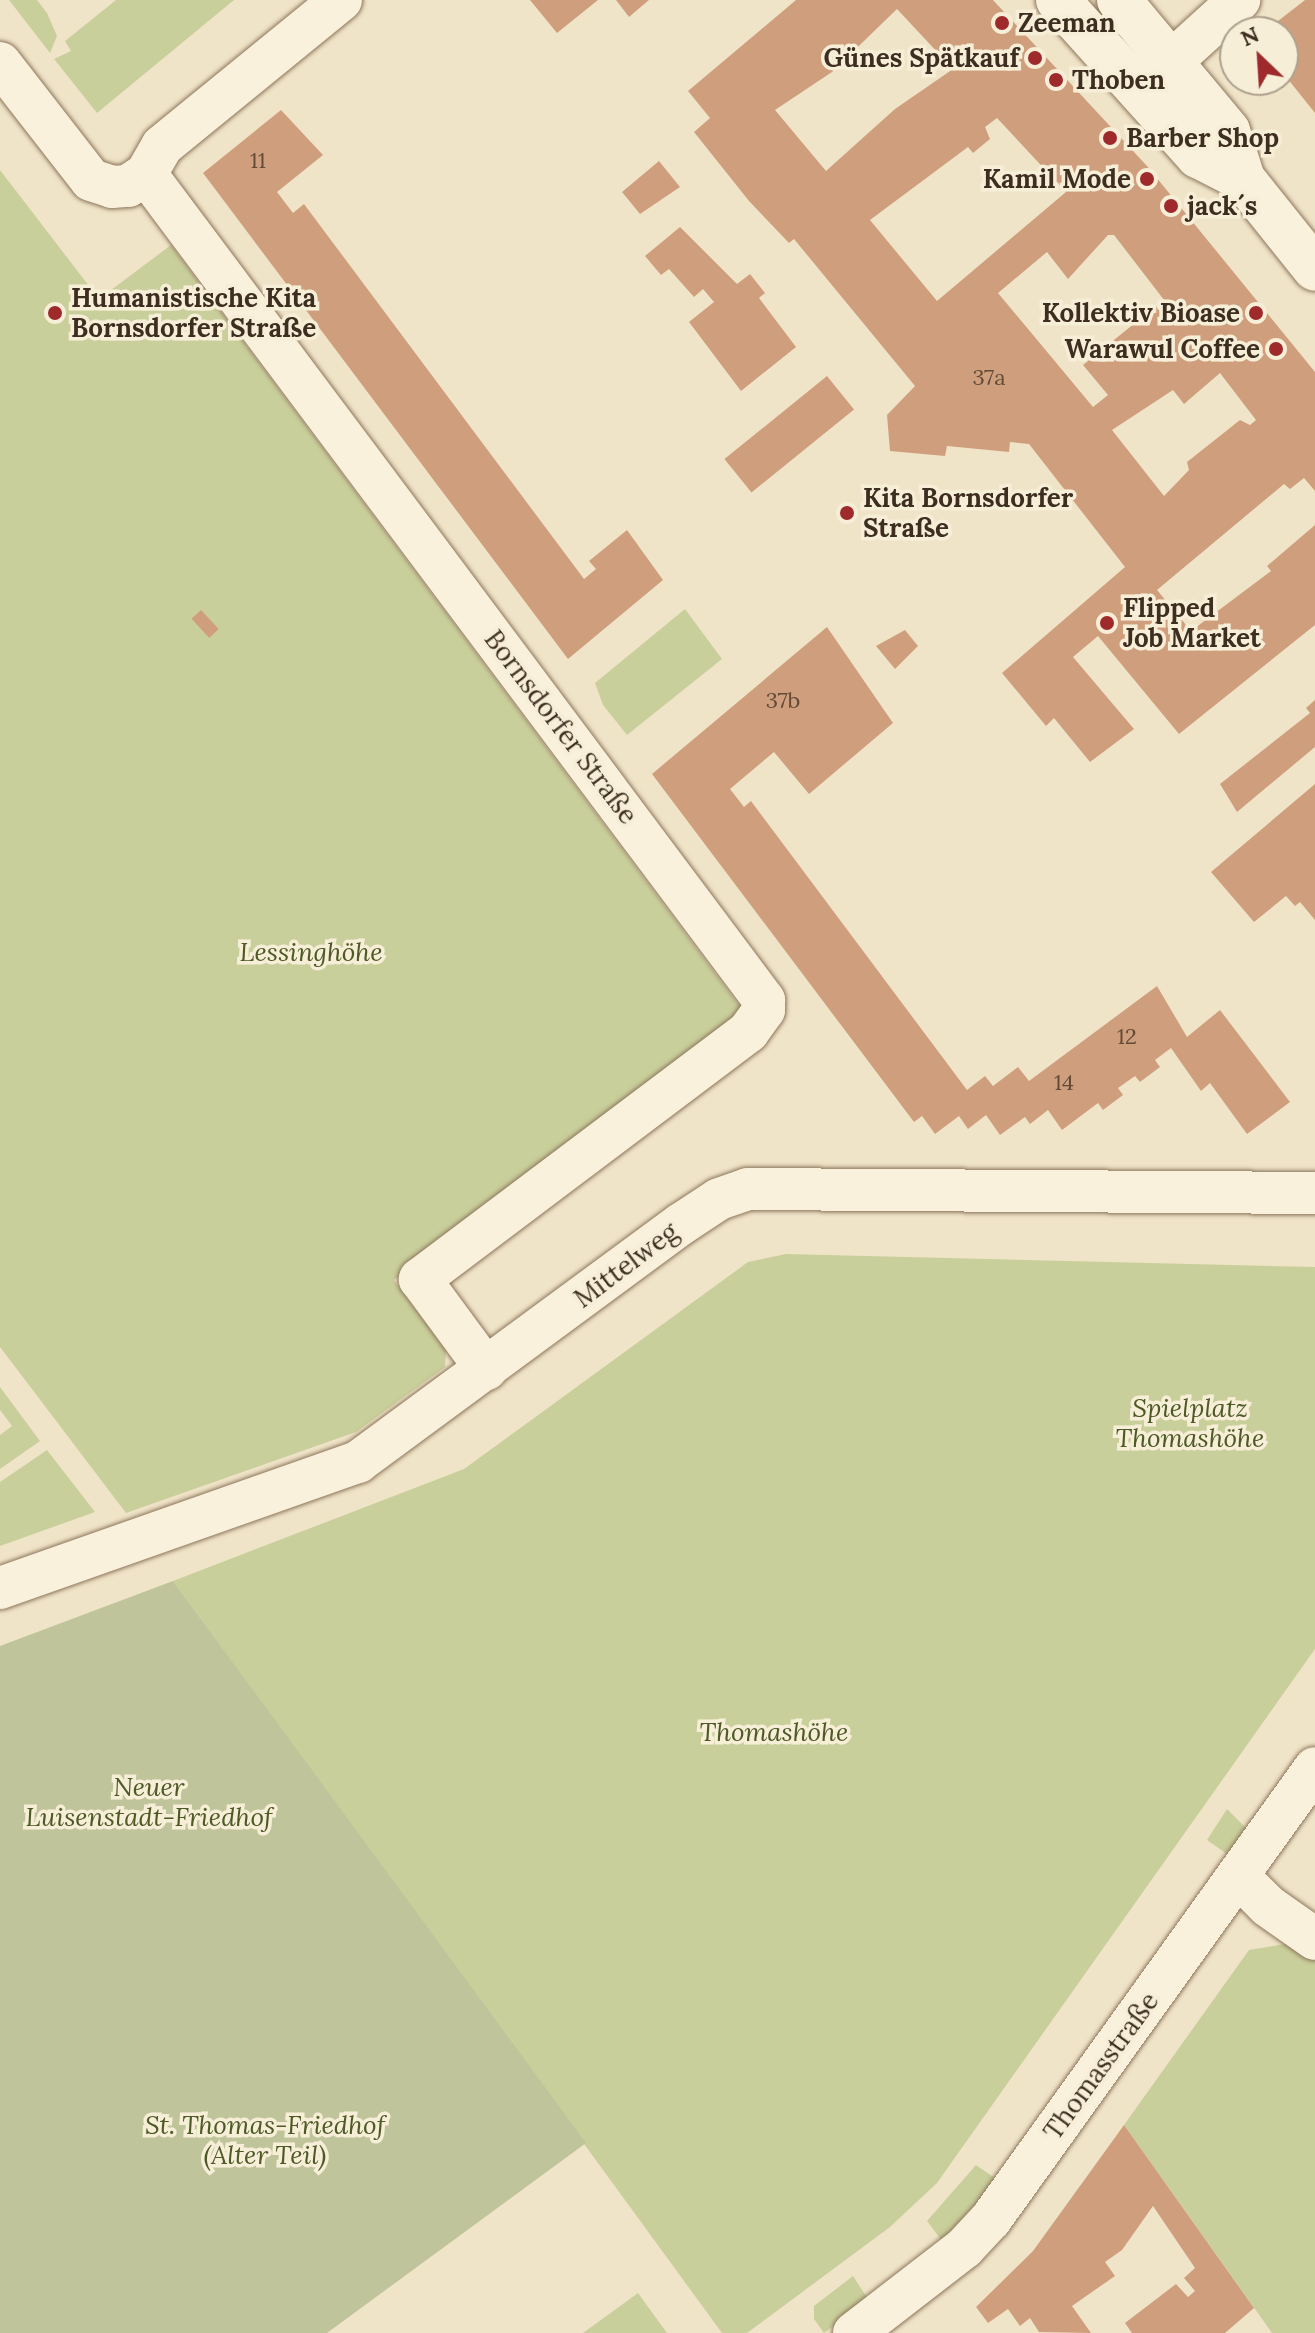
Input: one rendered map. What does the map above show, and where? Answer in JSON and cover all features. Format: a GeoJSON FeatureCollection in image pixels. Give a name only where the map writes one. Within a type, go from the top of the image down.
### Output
{"type":"FeatureCollection","features":[{"type":"Feature","properties":{"kind":"main road"},"geometry":{"type":"LineString","coordinates":[[1058,0],[1198,156],[1243,179]]}},
{"type":"Feature","properties":{"kind":"main road"},"geometry":{"type":"LineString","coordinates":[[1119,0],[1228,131],[1243,179],[1315,269]]}},
{"type":"Feature","properties":{"kind":"street"},"geometry":{"type":"LineString","coordinates":[[0,63],[91,180],[112,187],[128,186],[146,174],[162,146],[341,0]]}},
{"type":"Feature","properties":{"kind":"street"},"geometry":{"type":"LineString","coordinates":[[1172,61],[1239,0]]}},
{"type":"Feature","properties":{"kind":"street","name":"Bornsdorfer Straße"},"geometry":{"type":"LineString","coordinates":[[146,174],[764,1000],[764,1010],[748,1032],[420,1279],[486,1369]]}},
{"type":"Feature","properties":{"kind":"street","name":"Mittelweg"},"geometry":{"type":"LineString","coordinates":[[0,1588],[358,1462],[681,1224],[719,1199],[748,1189],[1315,1193]]}},
{"type":"Feature","properties":{"kind":"street","name":"Thomasstraße"},"geometry":{"type":"LineString","coordinates":[[854,2333],[964,2248],[991,2219],[1315,1768]]}},
{"type":"Feature","properties":{"kind":"street"},"geometry":{"type":"LineString","coordinates":[[1238,1876],[1268,1906],[1315,1939]]}},
{"type":"Feature","properties":{"kind":"green space"},"geometry":{"type":"Polygon","coordinates":[[[9,0],[37,0],[47,13],[57,36],[50,53],[9,0]]]}},
{"type":"Feature","properties":{"kind":"green space"},"geometry":{"type":"Polygon","coordinates":[[[116,0],[234,0],[97,113],[54,59],[71,51],[65,41],[116,0]]]}},
{"type":"Feature","properties":{"kind":"green space","name":"Lessinghöhe"},"geometry":{"type":"Polygon","coordinates":[[[0,170],[99,299],[171,245],[741,1008],[725,1031],[394,1280],[446,1350],[445,1367],[356,1432],[126,1513],[0,1347],[0,170]]]}},
{"type":"Feature","properties":{"kind":"green space"},"geometry":{"type":"Polygon","coordinates":[[[685,609],[722,659],[627,735],[603,705],[595,683],[685,609]]]}},
{"type":"Feature","properties":{"kind":"green space","name":"Thomashöhe"},"geometry":{"type":"Polygon","coordinates":[[[786,1254],[1315,1267],[1315,1649],[937,2183],[890,2227],[747,2333],[722,2333],[173,1581],[464,1469],[748,1262],[786,1254]]]}},
{"type":"Feature","properties":{"kind":"green space"},"geometry":{"type":"Polygon","coordinates":[[[0,1387],[40,1441],[0,1469],[0,1435],[12,1426],[0,1410],[0,1387]]]}},
{"type":"Feature","properties":{"kind":"green space"},"geometry":{"type":"Polygon","coordinates":[[[47,1450],[95,1512],[0,1546],[0,1482],[47,1450]]]}},
{"type":"Feature","properties":{"kind":"green space","name":"St. Thomas-Friedhof (Alter Teil)"},"geometry":{"type":"Polygon","coordinates":[[[173,1581],[586,2143],[327,2333],[0,2333],[0,1646],[173,1581]]]}},
{"type":"Feature","properties":{"kind":"green space"},"geometry":{"type":"Polygon","coordinates":[[[1227,1809],[1249,1831],[1231,1857],[1207,1840],[1227,1809]]]}},
{"type":"Feature","properties":{"kind":"green space"},"geometry":{"type":"Polygon","coordinates":[[[1291,1943],[1315,1960],[1315,2333],[1272,2333],[1124,2125],[1249,1950],[1291,1943]]]}},
{"type":"Feature","properties":{"kind":"green space"},"geometry":{"type":"Polygon","coordinates":[[[976,2165],[995,2178],[975,2212],[942,2241],[927,2221],[976,2165]]]}},
{"type":"Feature","properties":{"kind":"green space"},"geometry":{"type":"Polygon","coordinates":[[[853,2276],[868,2299],[824,2333],[814,2319],[814,2306],[853,2276]]]}},
{"type":"Feature","properties":{"kind":"green space"},"geometry":{"type":"Polygon","coordinates":[[[638,2293],[667,2333],[583,2333],[638,2293]]]}},
{"type":"Feature","properties":{"kind":"building"},"geometry":{"type":"Polygon","coordinates":[[[530,0],[598,0],[557,33],[530,0]]]}},
{"type":"Feature","properties":{"kind":"building"},"geometry":{"type":"Polygon","coordinates":[[[616,0],[649,0],[629,17],[616,0]]]}},
{"type":"Feature","properties":{"kind":"building"},"geometry":{"type":"Polygon","coordinates":[[[796,0],[993,0],[1147,166],[1315,372],[1315,491],[1304,478],[1290,489],[1284,484],[1157,590],[1191,631],[1271,571],[1267,566],[1315,525],[1315,625],[1179,734],[1098,636],[1073,657],[1134,729],[1090,762],[1054,718],[1046,726],[1002,673],[1125,567],[1029,444],[1010,442],[1009,452],[947,446],[945,456],[890,451],[887,415],[915,386],[794,239],[789,243],[749,201],[694,132],[710,118],[688,91],[796,0]],[[897,9],[832,72],[775,110],[826,171],[895,109],[953,69],[897,9]],[[997,118],[985,127],[990,139],[973,153],[968,147],[870,220],[937,301],[1066,192],[997,118]],[[1108,235],[1068,279],[1047,252],[998,293],[1093,407],[1108,395],[1083,365],[1156,306],[1162,315],[1171,309],[1114,235],[1108,235]],[[1220,373],[1184,404],[1173,390],[1112,430],[1164,496],[1189,470],[1187,462],[1240,420],[1250,425],[1256,420],[1220,373]]]}},
{"type":"Feature","properties":{"kind":"building"},"geometry":{"type":"Polygon","coordinates":[[[1305,0],[1315,0],[1315,113],[1299,93],[1299,16],[1284,16],[1305,0]]]}},
{"type":"Feature","properties":{"kind":"building"},"geometry":{"type":"Polygon","coordinates":[[[281,110],[323,155],[277,192],[293,213],[304,204],[584,579],[596,569],[589,561],[627,530],[663,580],[568,659],[203,173],[281,110]]]}},
{"type":"Feature","properties":{"kind":"building"},"geometry":{"type":"Polygon","coordinates":[[[659,161],[680,187],[640,214],[622,192],[659,161]]]}},
{"type":"Feature","properties":{"kind":"building"},"geometry":{"type":"Polygon","coordinates":[[[680,227],[737,284],[750,274],[765,293],[759,298],[796,347],[741,391],[689,322],[714,302],[703,289],[694,297],[669,269],[661,275],[645,256],[680,227]]]}},
{"type":"Feature","properties":{"kind":"building"},"geometry":{"type":"Polygon","coordinates":[[[827,376],[854,409],[751,492],[724,459],[827,376]]]}},
{"type":"Feature","properties":{"kind":"building"},"geometry":{"type":"Polygon","coordinates":[[[201,610],[219,629],[209,638],[191,619],[201,610]]]}},
{"type":"Feature","properties":{"kind":"building"},"geometry":{"type":"Polygon","coordinates":[[[827,627],[893,723],[809,794],[774,752],[730,789],[744,807],[751,801],[967,1090],[985,1076],[993,1086],[1018,1067],[1029,1081],[1157,986],[1187,1037],[1220,1010],[1290,1102],[1247,1134],[1210,1083],[1201,1091],[1171,1048],[1155,1060],[1160,1067],[1140,1082],[1135,1076],[1118,1088],[1123,1095],[1103,1110],[1098,1103],[1062,1130],[1048,1110],[1030,1124],[1025,1117],[1000,1135],[986,1115],[968,1129],[959,1116],[935,1134],[922,1116],[914,1122],[652,774],[827,627]]]}},
{"type":"Feature","properties":{"kind":"building"},"geometry":{"type":"Polygon","coordinates":[[[905,630],[918,646],[895,669],[876,646],[905,630]]]}},
{"type":"Feature","properties":{"kind":"building"},"geometry":{"type":"Polygon","coordinates":[[[1315,700],[1315,747],[1237,812],[1220,784],[1310,713],[1306,708],[1315,700]]]}},
{"type":"Feature","properties":{"kind":"building"},"geometry":{"type":"Polygon","coordinates":[[[1315,784],[1315,920],[1300,902],[1295,906],[1286,896],[1254,922],[1211,872],[1315,784]]]}},
{"type":"Feature","properties":{"kind":"building"},"geometry":{"type":"Polygon","coordinates":[[[1124,2125],[1254,2308],[1225,2333],[1132,2333],[1125,2323],[1176,2284],[1188,2297],[1195,2291],[1184,2278],[1195,2268],[1153,2206],[1122,2250],[1105,2262],[1115,2276],[1072,2306],[1091,2333],[1039,2332],[1030,2318],[1020,2326],[1008,2309],[988,2323],[976,2307],[1033,2251],[1124,2125]]]}},
{"type":"Feature","properties":{"kind":"place","name":"Zeeman"},"geometry":{"type":"Point","coordinates":[1002,23]}},
{"type":"Feature","properties":{"kind":"place","name":"Günes Spätkauf"},"geometry":{"type":"Point","coordinates":[1035,58]}},
{"type":"Feature","properties":{"kind":"place","name":"Thoben"},"geometry":{"type":"Point","coordinates":[1056,80]}},
{"type":"Feature","properties":{"kind":"place","name":"Barber Shop"},"geometry":{"type":"Point","coordinates":[1110,138]}},
{"type":"Feature","properties":{"kind":"place","name":"Kamil Mode"},"geometry":{"type":"Point","coordinates":[1147,179]}},
{"type":"Feature","properties":{"kind":"place","name":"jack´s"},"geometry":{"type":"Point","coordinates":[1171,206]}},
{"type":"Feature","properties":{"kind":"place","name":"Humanistische Kita Bornsdorfer Straße"},"geometry":{"type":"Point","coordinates":[55,313]}},
{"type":"Feature","properties":{"kind":"place","name":"Kollektiv Bioase"},"geometry":{"type":"Point","coordinates":[1256,313]}},
{"type":"Feature","properties":{"kind":"place","name":"Warawul Coffee"},"geometry":{"type":"Point","coordinates":[1276,349]}},
{"type":"Feature","properties":{"kind":"place","name":"Kita Bornsdorfer Straße"},"geometry":{"type":"Point","coordinates":[847,513]}},
{"type":"Feature","properties":{"kind":"place","name":"Flipped Job Market"},"geometry":{"type":"Point","coordinates":[1107,623]}},
{"type":"Feature","properties":{"kind":"park label","name":"Spielplatz Thomashöhe"},"geometry":{"type":"Point","coordinates":[1190,1423]}},
{"type":"Feature","properties":{"kind":"park label","name":"Neuer Luisenstadt-Friedhof"},"geometry":{"type":"Point","coordinates":[149,1802]}}]}
